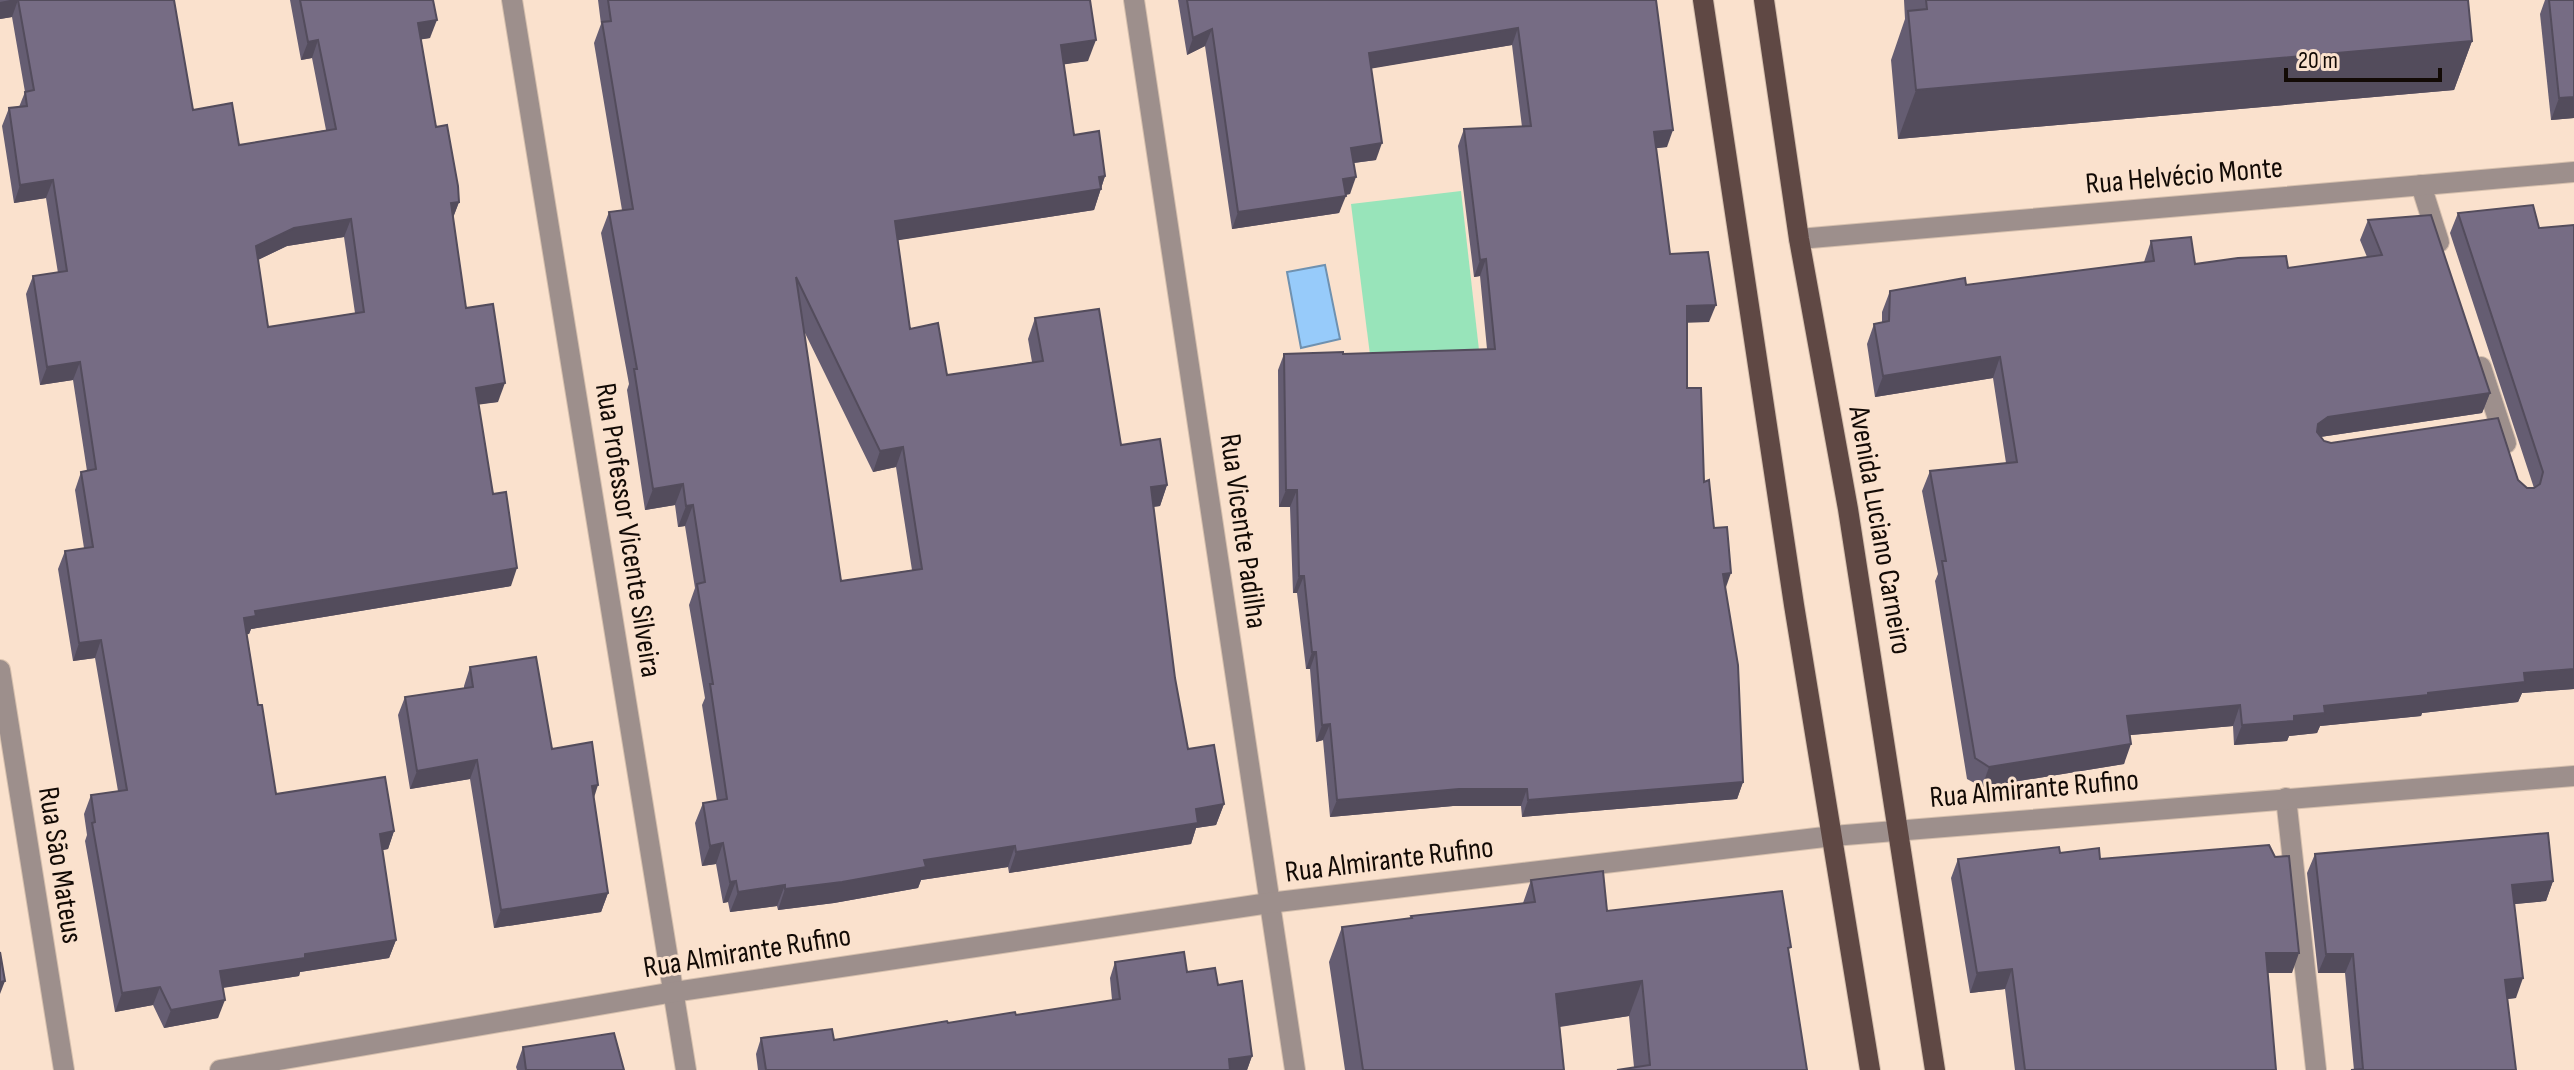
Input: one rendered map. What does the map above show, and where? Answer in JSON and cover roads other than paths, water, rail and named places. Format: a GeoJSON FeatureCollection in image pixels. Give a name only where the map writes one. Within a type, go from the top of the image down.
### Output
{"type":"FeatureCollection","features":[{"type":"Feature","properties":{"kind":"main road"},"geometry":{"type":"LineString","coordinates":[[1703,0],[1794,605],[1870,1070]]}},
{"type":"Feature","properties":{"kind":"main road","name":"Avenida Luciano Carneiro"},"geometry":{"type":"LineString","coordinates":[[1764,0],[1799,239],[1848,509],[1935,1070]]}},
{"type":"Feature","properties":{"kind":"street","name":"Rua Professor Vicente Silveira"},"geometry":{"type":"LineString","coordinates":[[512,0],[686,1070]]}},
{"type":"Feature","properties":{"kind":"street","name":"Rua Vicente Padilha"},"geometry":{"type":"LineString","coordinates":[[1134,0],[1295,1070]]}},
{"type":"Feature","properties":{"kind":"street","name":"Rua Helvécio Monte"},"geometry":{"type":"LineString","coordinates":[[1799,239],[2574,172]]}},
{"type":"Feature","properties":{"kind":"street"},"geometry":{"type":"LineString","coordinates":[[2421,185],[2445,257]]}},
{"type":"Feature","properties":{"kind":"street"},"geometry":{"type":"LineString","coordinates":[[2474,348],[2492,425],[2514,467]]}},
{"type":"Feature","properties":{"kind":"street","name":"Rua São Mateus"},"geometry":{"type":"LineString","coordinates":[[0,670],[64,1070]]}},
{"type":"Feature","properties":{"kind":"street","name":"Rua Almirante Rufino"},"geometry":{"type":"LineString","coordinates":[[220,1070],[674,992],[1269,903],[1899,829],[2574,776]]}},
{"type":"Feature","properties":{"kind":"street"},"geometry":{"type":"LineString","coordinates":[[2286,798],[2316,1069]]}},
{"type":"Feature","properties":{"kind":"water"},"geometry":{"type":"Polygon","coordinates":[[[1325,265],[1340,339],[1301,348],[1287,272],[1325,265]]]}}]}
